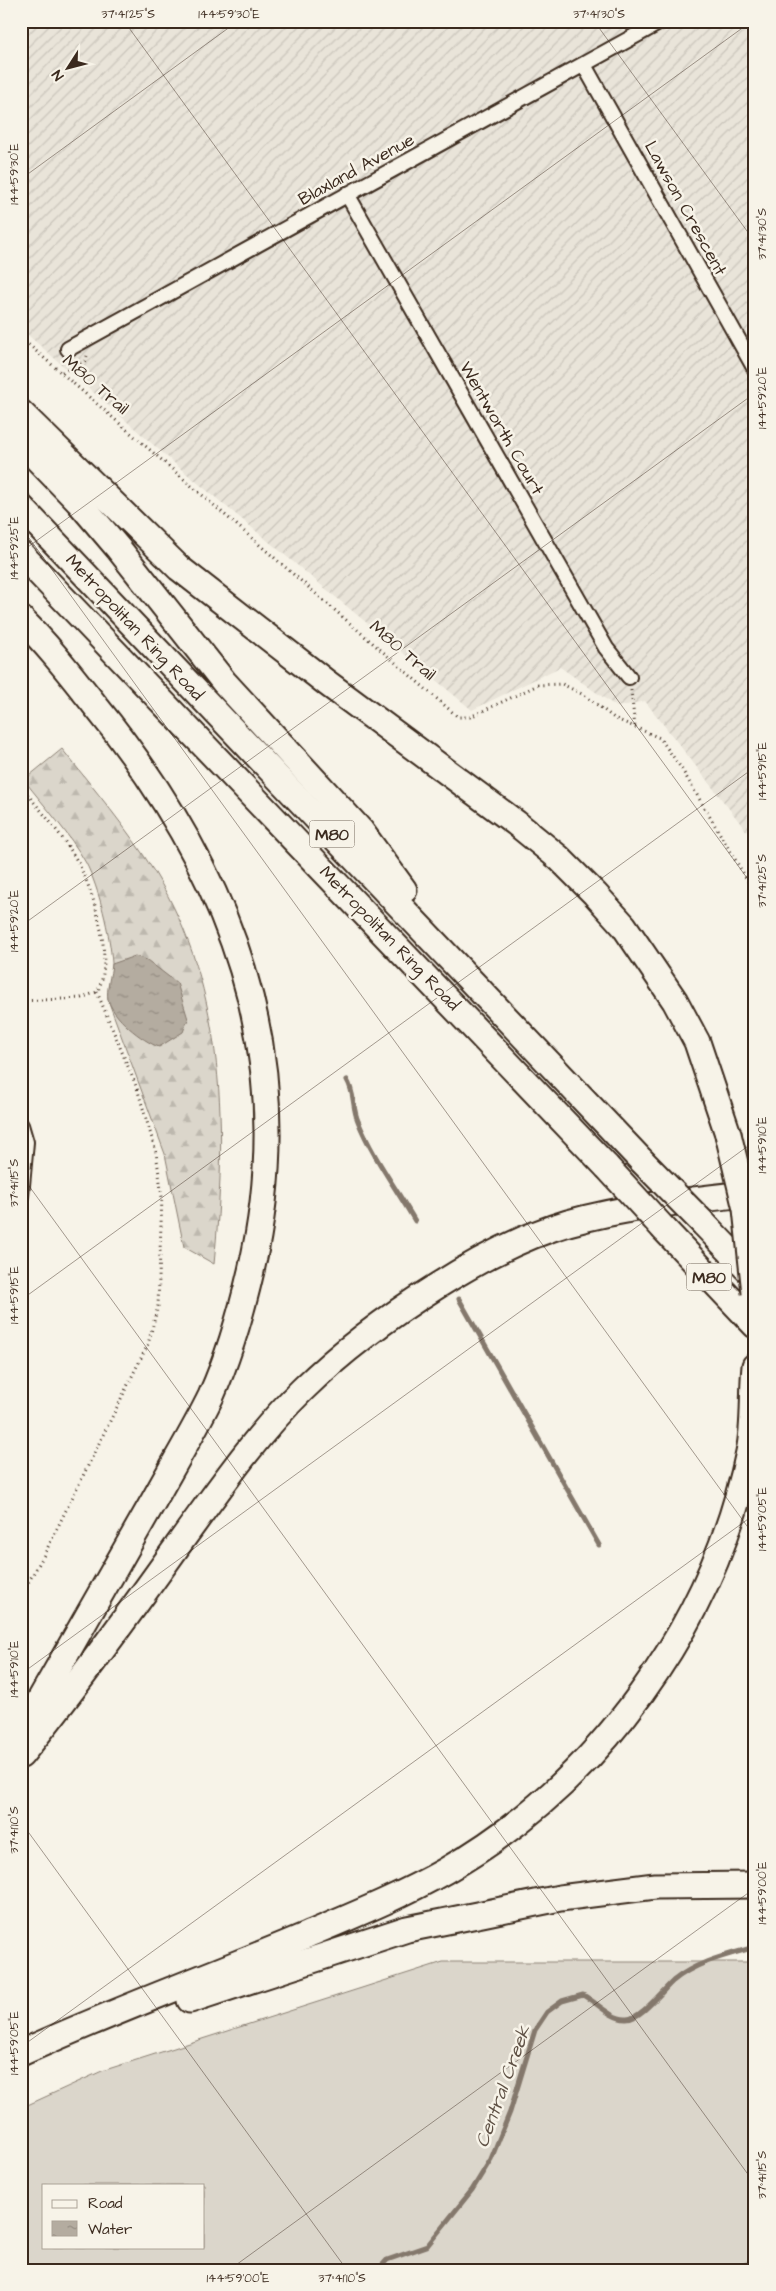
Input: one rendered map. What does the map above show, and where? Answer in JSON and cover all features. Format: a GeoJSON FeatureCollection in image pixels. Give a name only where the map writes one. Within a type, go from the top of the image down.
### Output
{"type":"FeatureCollection","features":[{"type":"Feature","properties":{"kind":"highway"},"geometry":{"type":"LineString","coordinates":[[21,413],[178,568],[327,683],[516,823],[559,858],[624,926],[675,1001],[697,1042],[728,1134],[746,1209],[755,1293]]}},
{"type":"Feature","properties":{"kind":"highway"},"geometry":{"type":"LineString","coordinates":[[21,442],[78,501],[118,548],[224,682],[360,831],[464,972]]}},
{"type":"Feature","properties":{"kind":"highway","name":"Metropolitan Ring Road"},"geometry":{"type":"LineString","coordinates":[[21,507],[642,1161],[755,1277]]}},
{"type":"Feature","properties":{"kind":"highway","name":"Metropolitan Ring Road"},"geometry":{"type":"LineString","coordinates":[[21,554],[607,1167],[755,1325]]}},
{"type":"Feature","properties":{"kind":"highway"},"geometry":{"type":"LineString","coordinates":[[21,619],[67,671],[136,758],[169,808],[205,871],[220,904],[241,960],[254,1011],[264,1069],[267,1125],[263,1206],[254,1256],[242,1310],[214,1387],[144,1518],[21,1733]]}},
{"type":"Feature","properties":{"kind":"highway"},"geometry":{"type":"LineString","coordinates":[[21,1755],[80,1682],[250,1447],[302,1390],[368,1334],[406,1305],[450,1277],[504,1248],[568,1223],[661,1204],[755,1193]]}},
{"type":"Feature","properties":{"kind":"highway"},"geometry":{"type":"LineString","coordinates":[[21,2055],[71,2031],[222,1971],[384,1902],[446,1870],[502,1834],[549,1796],[624,1716],[664,1659],[699,1601],[734,1512],[750,1449],[754,1377]]}},
{"type":"Feature","properties":{"kind":"highway"},"geometry":{"type":"LineString","coordinates":[[21,2055],[407,1929],[560,1898],[655,1886],[755,1886]]}},
{"type":"Feature","properties":{"kind":"street","name":"Blaxland Avenue"},"geometry":{"type":"LineString","coordinates":[[68,349],[662,21]]}},
{"type":"Feature","properties":{"kind":"street","name":"Lawson Crescent"},"geometry":{"type":"LineString","coordinates":[[584,65],[755,369]]}},
{"type":"Feature","properties":{"kind":"street","name":"Wentworth Court"},"geometry":{"type":"LineString","coordinates":[[347,194],[606,648],[629,677]]}},
{"type":"Feature","properties":{"kind":"street"},"geometry":{"type":"LineString","coordinates":[[21,1124],[26,1142],[21,1196]]}},
{"type":"Feature","properties":{"kind":"path","name":"M80 Trail"},"geometry":{"type":"LineString","coordinates":[[21,338],[458,717],[470,717],[524,690],[550,683],[572,688],[614,718],[660,738],[681,768],[755,894]]}},
{"type":"Feature","properties":{"kind":"path"},"geometry":{"type":"LineString","coordinates":[[629,677],[635,727]]}},
{"type":"Feature","properties":{"kind":"path"},"geometry":{"type":"LineString","coordinates":[[21,787],[73,854],[88,887],[104,954],[104,976],[97,992],[81,998],[21,1001]]}},
{"type":"Feature","properties":{"kind":"path"},"geometry":{"type":"LineString","coordinates":[[21,1595],[44,1555],[144,1351],[154,1327],[158,1306],[162,1197],[156,1152],[137,1088],[97,992]]}},
{"type":"Feature","properties":{"kind":"shaded area"},"geometry":{"type":"Polygon","coordinates":[[[21,21],[755,21],[755,842],[645,701],[617,707],[560,667],[472,710],[181,469],[21,329],[21,21]]]}},
{"type":"Feature","properties":{"kind":"green space"},"geometry":{"type":"Polygon","coordinates":[[[62,749],[122,825],[155,873],[179,918],[196,965],[209,1014],[216,1063],[220,1113],[220,1164],[214,1264],[184,1247],[165,1154],[108,1000],[112,968],[111,951],[103,912],[91,873],[72,841],[24,780],[62,749]]]}},
{"type":"Feature","properties":{"kind":"green space"},"geometry":{"type":"Polygon","coordinates":[[[443,1962],[755,1962],[755,2258],[729,2270],[21,2270],[21,2108],[102,2071],[443,1962]]]}},
{"type":"Feature","properties":{"kind":"water"},"geometry":{"type":"Polygon","coordinates":[[[135,956],[147,960],[177,983],[188,1019],[183,1032],[159,1047],[144,1040],[121,1021],[108,999],[112,964],[135,956]]]}},
{"type":"Feature","properties":{"kind":"waterway"},"geometry":{"type":"LineString","coordinates":[[347,1080],[350,1085],[356,1116],[364,1134],[415,1221]]}},
{"type":"Feature","properties":{"kind":"waterway"},"geometry":{"type":"LineString","coordinates":[[459,1299],[599,1545]]}},
{"type":"Feature","properties":{"kind":"waterway","name":"Central Creek"},"geometry":{"type":"LineString","coordinates":[[378,2270],[387,2260],[427,2246],[472,2190],[491,2159],[510,2112],[535,2030],[547,2012],[562,2001],[583,1995],[615,2016],[626,2019],[632,2018],[651,2004],[682,1974],[712,1960],[755,1947]]}}]}
